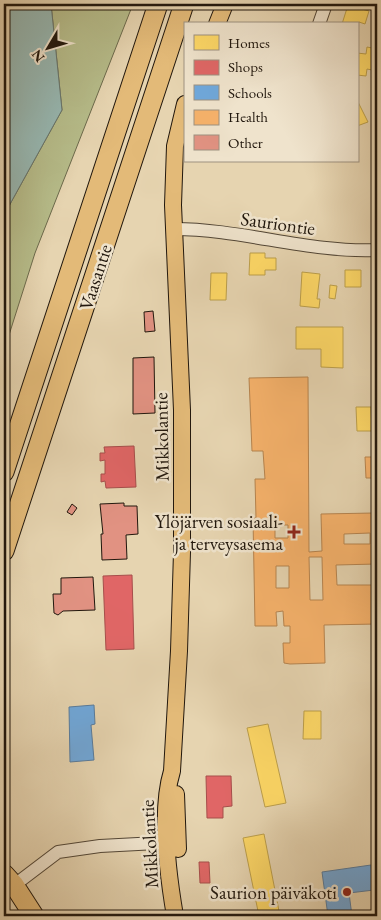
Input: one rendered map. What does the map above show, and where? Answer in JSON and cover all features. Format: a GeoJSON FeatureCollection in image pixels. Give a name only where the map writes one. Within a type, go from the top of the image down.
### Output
{"type":"FeatureCollection","features":[{"type":"Feature","properties":{"kind":"highway","name":"Vaasantie"},"geometry":{"type":"LineString","coordinates":[[4,472],[158,4]]}},
{"type":"Feature","properties":{"kind":"highway","name":"Vaasantie"},"geometry":{"type":"LineString","coordinates":[[4,551],[184,4]]}},
{"type":"Feature","properties":{"kind":"highway"},"geometry":{"type":"LineString","coordinates":[[6,886],[21,916]]}},
{"type":"Feature","properties":{"kind":"highway"},"geometry":{"type":"LineString","coordinates":[[6,886],[34,916]]}},
{"type":"Feature","properties":{"kind":"main road"},"geometry":{"type":"LineString","coordinates":[[218,22],[225,4]]}},
{"type":"Feature","properties":{"kind":"main road","name":"Mikkolantie"},"geometry":{"type":"LineString","coordinates":[[174,916],[173,842],[175,784],[172,771],[182,560],[182,410],[174,229],[174,160],[184,109]]}},
{"type":"Feature","properties":{"kind":"main road","name":"Mikkolantie"},"geometry":{"type":"LineString","coordinates":[[173,842],[185,916]]}},
{"type":"Feature","properties":{"kind":"street"},"geometry":{"type":"LineString","coordinates":[[320,22],[326,4]]}},
{"type":"Feature","properties":{"kind":"street","name":"Sauriontie"},"geometry":{"type":"LineString","coordinates":[[174,229],[191,229],[348,252],[377,250]]}},
{"type":"Feature","properties":{"kind":"street"},"geometry":{"type":"LineString","coordinates":[[6,886],[58,852],[100,846],[173,842]]}},
{"type":"Feature","properties":{"kind":"green space"},"geometry":{"type":"Polygon","coordinates":[[[51,4],[133,4],[35,253],[9,335],[4,358],[4,215],[62,110],[51,4]]]}},
{"type":"Feature","properties":{"kind":"water"},"geometry":{"type":"Polygon","coordinates":[[[4,4],[51,4],[62,110],[4,215],[4,4]]]}},
{"type":"Feature","properties":{"kind":"building: Homes"},"geometry":{"type":"Polygon","coordinates":[[[348,5],[369,11],[365,24],[343,22],[348,5]]]}},
{"type":"Feature","properties":{"kind":"building: Homes"},"geometry":{"type":"Polygon","coordinates":[[[367,47],[377,49],[377,71],[367,69],[366,76],[358,75],[358,53],[366,54],[367,47]]]}},
{"type":"Feature","properties":{"kind":"building: Homes"},"geometry":{"type":"Polygon","coordinates":[[[358,102],[368,122],[358,126],[358,102]]]}},
{"type":"Feature","properties":{"kind":"building: Homes"},"geometry":{"type":"Polygon","coordinates":[[[250,253],[265,253],[265,258],[276,258],[276,270],[265,270],[265,275],[249,275],[250,253]]]}},
{"type":"Feature","properties":{"kind":"building: Homes"},"geometry":{"type":"Polygon","coordinates":[[[345,270],[361,270],[361,287],[345,287],[345,270]]]}},
{"type":"Feature","properties":{"kind":"building: Homes"},"geometry":{"type":"Polygon","coordinates":[[[302,272],[320,274],[317,299],[320,299],[319,308],[300,306],[302,272]]]}},
{"type":"Feature","properties":{"kind":"building: Homes"},"geometry":{"type":"Polygon","coordinates":[[[211,273],[227,273],[226,300],[210,300],[211,273]]]}},
{"type":"Feature","properties":{"kind":"building: Homes"},"geometry":{"type":"Polygon","coordinates":[[[330,285],[337,286],[335,299],[329,298],[330,285]]]}},
{"type":"Feature","properties":{"kind":"building: Homes"},"geometry":{"type":"Polygon","coordinates":[[[296,327],[343,327],[343,368],[321,367],[321,349],[296,349],[296,327]]]}},
{"type":"Feature","properties":{"kind":"building: Homes"},"geometry":{"type":"Polygon","coordinates":[[[356,407],[371,407],[372,431],[357,431],[356,407]]]}},
{"type":"Feature","properties":{"kind":"building: Homes"},"geometry":{"type":"Polygon","coordinates":[[[304,711],[321,711],[321,739],[303,739],[304,711]]]}},
{"type":"Feature","properties":{"kind":"building: Homes"},"geometry":{"type":"Polygon","coordinates":[[[268,724],[286,803],[265,807],[247,728],[268,724]]]}},
{"type":"Feature","properties":{"kind":"building: Homes"},"geometry":{"type":"Polygon","coordinates":[[[373,751],[377,751],[377,776],[373,776],[373,751]]]}},
{"type":"Feature","properties":{"kind":"building: Homes"},"geometry":{"type":"Polygon","coordinates":[[[264,834],[280,916],[259,916],[243,838],[264,834]]]}},
{"type":"Feature","properties":{"kind":"building: Shops"},"geometry":{"type":"Polygon","coordinates":[[[134,446],[136,487],[106,488],[105,481],[101,482],[101,474],[105,474],[105,460],[100,461],[100,453],[105,453],[104,447],[134,446]]]}},
{"type":"Feature","properties":{"kind":"building: Shops"},"geometry":{"type":"Polygon","coordinates":[[[132,575],[134,649],[106,650],[103,576],[132,575]]]}},
{"type":"Feature","properties":{"kind":"building: Shops"},"geometry":{"type":"Polygon","coordinates":[[[206,776],[231,776],[232,806],[223,807],[223,818],[207,818],[206,776]]]}},
{"type":"Feature","properties":{"kind":"building: Shops"},"geometry":{"type":"Polygon","coordinates":[[[199,862],[209,862],[210,883],[200,883],[199,862]]]}},
{"type":"Feature","properties":{"kind":"building: Schools"},"geometry":{"type":"Polygon","coordinates":[[[94,705],[95,724],[91,725],[94,760],[70,762],[69,707],[94,705]]]}},
{"type":"Feature","properties":{"kind":"building: Schools"},"geometry":{"type":"Polygon","coordinates":[[[371,865],[374,890],[349,893],[352,916],[328,916],[322,872],[371,865]]]}},
{"type":"Feature","properties":{"kind":"building: Health"},"geometry":{"type":"Polygon","coordinates":[[[308,377],[309,552],[322,551],[321,514],[374,513],[374,478],[366,478],[365,457],[377,457],[377,564],[336,565],[337,585],[377,585],[377,624],[324,625],[325,663],[284,663],[283,643],[290,643],[290,626],[284,626],[283,611],[276,612],[277,626],[255,626],[253,518],[256,518],[255,479],[265,479],[263,451],[252,451],[249,378],[308,377]],[[275,525],[275,538],[288,538],[288,525],[275,525]],[[370,533],[344,534],[344,544],[370,544],[370,533]],[[309,557],[310,600],[323,600],[322,557],[309,557]],[[276,566],[276,588],[289,588],[289,566],[276,566]]]}},
{"type":"Feature","properties":{"kind":"building: Other"},"geometry":{"type":"Polygon","coordinates":[[[153,311],[155,331],[145,332],[144,312],[153,311]]]}},
{"type":"Feature","properties":{"kind":"building: Other"},"geometry":{"type":"Polygon","coordinates":[[[154,357],[155,413],[133,414],[133,358],[154,357]]]}},
{"type":"Feature","properties":{"kind":"building: Other"},"geometry":{"type":"Polygon","coordinates":[[[124,503],[124,506],[137,506],[138,534],[126,535],[127,559],[102,560],[101,534],[103,534],[100,504],[124,503]]]}},
{"type":"Feature","properties":{"kind":"building: Other"},"geometry":{"type":"Polygon","coordinates":[[[72,504],[77,508],[72,515],[67,512],[72,504]]]}},
{"type":"Feature","properties":{"kind":"building: Other"},"geometry":{"type":"Polygon","coordinates":[[[93,577],[95,610],[63,611],[58,615],[54,613],[53,594],[61,594],[61,578],[93,577]]]}},
{"type":"Feature","properties":{"kind":"place","name":"Ylöjärven sosiaali- ja terveysasema"},"geometry":{"type":"Point","coordinates":[294,532]}},
{"type":"Feature","properties":{"kind":"place","name":"Saurion päiväkoti"},"geometry":{"type":"Point","coordinates":[347,892]}}]}
